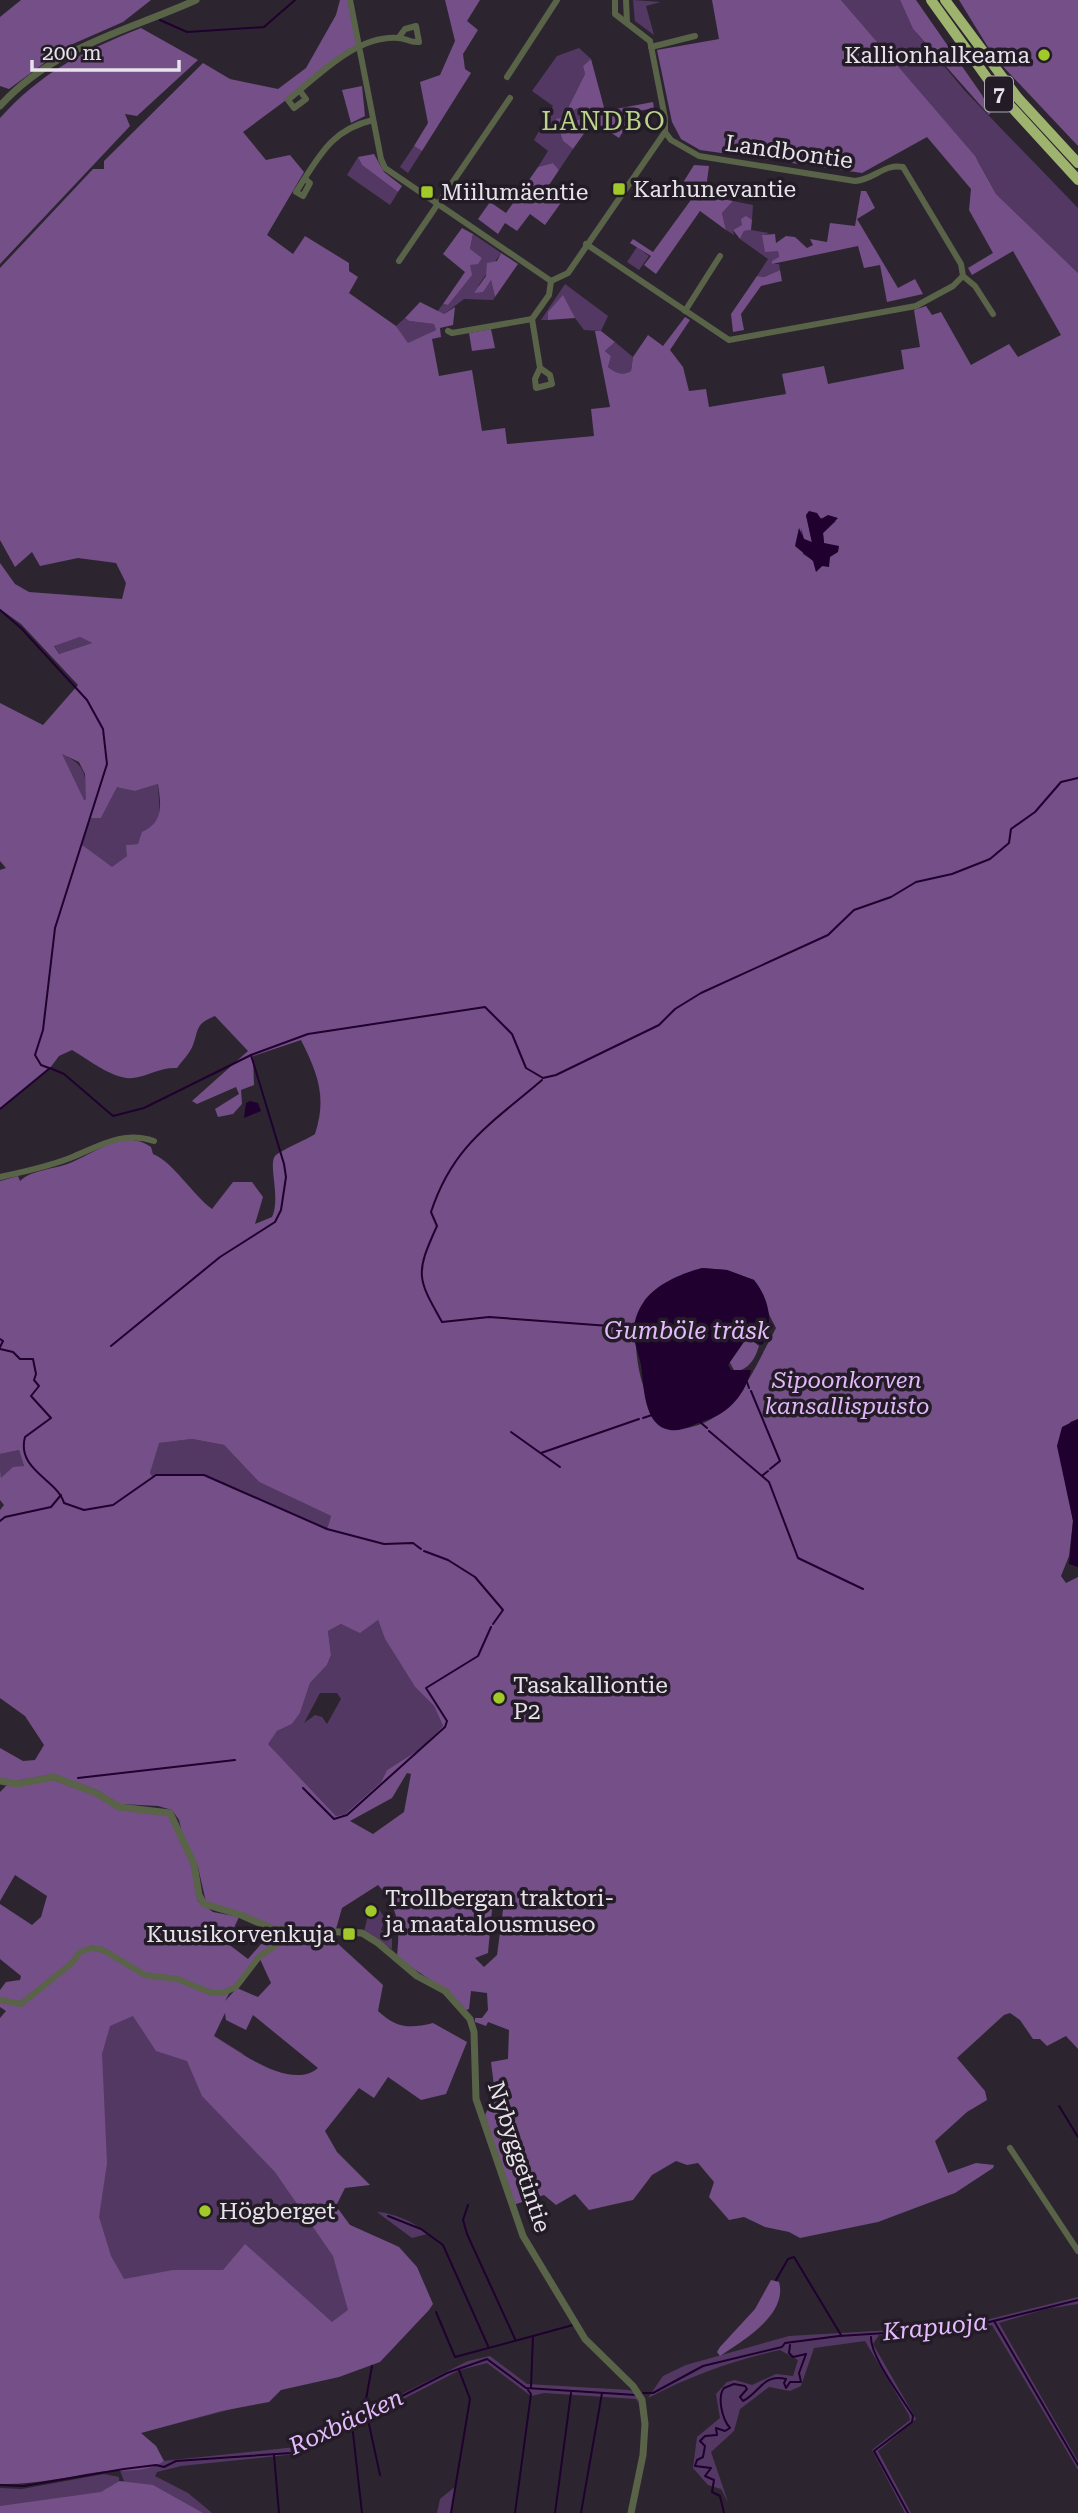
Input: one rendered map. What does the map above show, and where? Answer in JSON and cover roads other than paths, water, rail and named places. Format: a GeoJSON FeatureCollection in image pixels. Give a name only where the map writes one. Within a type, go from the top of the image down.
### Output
{"type":"FeatureCollection","features":[{"type":"Feature","properties":{"kind":"highway","name":"7"},"geometry":{"type":"LineString","coordinates":[[931,0],[995,89],[1078,180]]}},
{"type":"Feature","properties":{"kind":"highway","name":"7"},"geometry":{"type":"LineString","coordinates":[[945,0],[1001,77],[1078,163]]}},
{"type":"Feature","properties":{"kind":"street"},"geometry":{"type":"LineString","coordinates":[[0,106],[16,88],[68,51],[197,0]]}},
{"type":"Feature","properties":{"kind":"street"},"geometry":{"type":"LineString","coordinates":[[350,0],[385,168],[551,281]]}},
{"type":"Feature","properties":{"kind":"street"},"geometry":{"type":"LineString","coordinates":[[506,77],[557,0]]}},
{"type":"Feature","properties":{"kind":"street"},"geometry":{"type":"LineString","coordinates":[[615,0],[615,14]]}},
{"type":"Feature","properties":{"kind":"street"},"geometry":{"type":"LineString","coordinates":[[626,0],[628,22]]}},
{"type":"Feature","properties":{"kind":"street"},"geometry":{"type":"LineString","coordinates":[[615,14],[627,13]]}},
{"type":"Feature","properties":{"kind":"street"},"geometry":{"type":"LineString","coordinates":[[551,281],[568,273],[665,132],[665,118],[651,47],[646,35],[615,14]]}},
{"type":"Feature","properties":{"kind":"street"},"geometry":{"type":"LineString","coordinates":[[651,47],[695,36]]}},
{"type":"Feature","properties":{"kind":"street"},"geometry":{"type":"LineString","coordinates":[[300,91],[360,45],[399,37]]}},
{"type":"Feature","properties":{"kind":"street"},"geometry":{"type":"LineString","coordinates":[[399,261],[510,98]]}},
{"type":"Feature","properties":{"kind":"street"},"geometry":{"type":"LineString","coordinates":[[305,179],[325,148],[340,133],[373,120]]}},
{"type":"Feature","properties":{"kind":"street","name":"Landbontie"},"geometry":{"type":"LineString","coordinates":[[665,132],[671,140],[699,156],[855,181],[869,178],[891,166],[903,167],[961,264],[963,276],[975,286],[993,314]]}},
{"type":"Feature","properties":{"kind":"street"},"geometry":{"type":"LineString","coordinates":[[586,244],[723,338],[732,341],[916,306],[953,286],[963,276]]}},
{"type":"Feature","properties":{"kind":"street"},"geometry":{"type":"LineString","coordinates":[[685,311],[720,256]]}},
{"type":"Feature","properties":{"kind":"street"},"geometry":{"type":"LineString","coordinates":[[540,368],[532,319],[549,295],[551,281]]}},
{"type":"Feature","properties":{"kind":"street"},"geometry":{"type":"LineString","coordinates":[[449,331],[532,319]]}},
{"type":"Feature","properties":{"kind":"street"},"geometry":{"type":"LineString","coordinates":[[0,1177],[70,1158],[116,1139],[144,1137],[154,1140]]}},
{"type":"Feature","properties":{"kind":"street","name":"Nybyggetintie"},"geometry":{"type":"LineString","coordinates":[[0,1781],[17,1783],[47,1777],[64,1779],[119,1807],[170,1813],[194,1864],[198,1895],[204,1904],[241,1915],[273,1929],[355,1932],[371,1938],[417,1976],[445,1991],[470,2019],[474,2032],[476,2099],[523,2236],[580,2332],[633,2386],[642,2400],[645,2417],[643,2455],[631,2513]]}},
{"type":"Feature","properties":{"kind":"street"},"geometry":{"type":"LineString","coordinates":[[0,2000],[21,2004],[72,1963],[80,1952],[92,1948],[103,1950],[145,1975],[177,1979],[212,1993],[223,1993],[241,1984],[259,1957],[297,1930]]}},
{"type":"Feature","properties":{"kind":"street"},"geometry":{"type":"LineString","coordinates":[[1010,2148],[1078,2251]]}},
{"type":"Feature","properties":{"kind":"water"},"geometry":{"type":"Polygon","coordinates":[[[809,511],[817,513],[821,519],[828,515],[838,518],[823,533],[824,543],[839,546],[838,552],[830,557],[829,567],[822,566],[816,572],[813,561],[795,546],[799,528],[804,539],[812,542],[806,515],[809,511]]]}},
{"type":"Feature","properties":{"kind":"water"},"geometry":{"type":"Polygon","coordinates":[[[246,1103],[258,1103],[261,1111],[244,1118],[246,1103]]]}},
{"type":"Feature","properties":{"kind":"water","name":"Gumböle träsk"},"geometry":{"type":"Polygon","coordinates":[[[702,1268],[727,1270],[754,1280],[767,1303],[768,1329],[762,1345],[746,1339],[728,1365],[731,1370],[751,1370],[745,1387],[735,1401],[715,1417],[684,1429],[670,1430],[654,1421],[646,1404],[634,1338],[635,1322],[641,1306],[661,1285],[702,1268]]]}},
{"type":"Feature","properties":{"kind":"water"},"geometry":{"type":"Polygon","coordinates":[[[1078,1419],[1078,1567],[1069,1564],[1073,1521],[1057,1446],[1062,1427],[1078,1419]]]}},
{"type":"Feature","properties":{"kind":"waterway"},"geometry":{"type":"LineString","coordinates":[[160,20],[187,32],[264,27],[295,0]]}},
{"type":"Feature","properties":{"kind":"waterway"},"geometry":{"type":"LineString","coordinates":[[0,610],[21,628],[87,700],[103,729],[107,764],[55,928],[43,1030],[35,1055],[41,1065],[49,1068]]}},
{"type":"Feature","properties":{"kind":"waterway"},"geometry":{"type":"LineString","coordinates":[[0,1109],[50,1068],[64,1074],[113,1116],[144,1108],[251,1055],[308,1034],[485,1007],[512,1034],[526,1068],[543,1078],[556,1075],[659,1025],[675,1009],[701,993],[828,935],[854,910],[891,897],[916,882],[952,874],[990,859],[1009,843],[1011,829],[1035,812],[1061,782],[1078,778]]}},
{"type":"Feature","properties":{"kind":"waterway"},"geometry":{"type":"LineString","coordinates":[[111,1346],[220,1257],[275,1222],[281,1210],[286,1177],[284,1164],[251,1055]]}},
{"type":"Feature","properties":{"kind":"waterway"},"geometry":{"type":"LineString","coordinates":[[542,1080],[490,1123],[450,1169],[431,1212],[437,1226],[422,1266],[424,1285],[442,1322],[489,1317],[623,1327]]}},
{"type":"Feature","properties":{"kind":"waterway"},"geometry":{"type":"LineString","coordinates":[[627,1327],[634,1327]]}},
{"type":"Feature","properties":{"kind":"waterway"},"geometry":{"type":"LineString","coordinates":[[0,1339],[3,1341],[0,1347]]}},
{"type":"Feature","properties":{"kind":"waterway"},"geometry":{"type":"LineString","coordinates":[[0,1349],[13,1352],[20,1359],[33,1359],[36,1374],[34,1380],[39,1386],[31,1396],[51,1418],[25,1437],[26,1458],[60,1495],[64,1503],[84,1510],[113,1505],[156,1475],[204,1475],[327,1529],[384,1544],[413,1543],[421,1549]]}},
{"type":"Feature","properties":{"kind":"waterway"},"geometry":{"type":"LineString","coordinates":[[747,1382],[749,1388]]}},
{"type":"Feature","properties":{"kind":"waterway"},"geometry":{"type":"LineString","coordinates":[[751,1391],[780,1461],[770,1469]]}},
{"type":"Feature","properties":{"kind":"waterway"},"geometry":{"type":"LineString","coordinates":[[643,1418],[652,1415]]}},
{"type":"Feature","properties":{"kind":"waterway"},"geometry":{"type":"LineString","coordinates":[[541,1453],[639,1419]]}},
{"type":"Feature","properties":{"kind":"waterway"},"geometry":{"type":"LineString","coordinates":[[700,1422],[707,1428]]}},
{"type":"Feature","properties":{"kind":"waterway"},"geometry":{"type":"LineString","coordinates":[[709,1431],[769,1482],[798,1558],[863,1589]]}},
{"type":"Feature","properties":{"kind":"waterway"},"geometry":{"type":"LineString","coordinates":[[511,1432],[560,1467]]}},
{"type":"Feature","properties":{"kind":"waterway"},"geometry":{"type":"LineString","coordinates":[[763,1475],[768,1471]]}},
{"type":"Feature","properties":{"kind":"waterway"},"geometry":{"type":"LineString","coordinates":[[0,1521],[5,1517],[51,1507],[61,1495]]}},
{"type":"Feature","properties":{"kind":"waterway"},"geometry":{"type":"LineString","coordinates":[[424,1551],[448,1560],[475,1577],[503,1610],[493,1624]]}},
{"type":"Feature","properties":{"kind":"waterway"},"geometry":{"type":"LineString","coordinates":[[303,1788],[334,1819],[347,1815],[445,1727],[447,1721],[426,1688],[478,1656],[491,1627]]}},
{"type":"Feature","properties":{"kind":"waterway"},"geometry":{"type":"LineString","coordinates":[[78,1778],[235,1760]]}},
{"type":"Feature","properties":{"kind":"waterway"},"geometry":{"type":"LineString","coordinates":[[1059,2106],[1078,2137]]}},
{"type":"Feature","properties":{"kind":"waterway"},"geometry":{"type":"LineString","coordinates":[[468,2205],[463,2220],[467,2234],[515,2339]]}},
{"type":"Feature","properties":{"kind":"waterway"},"geometry":{"type":"LineString","coordinates":[[388,2216],[421,2229],[443,2245],[488,2346]]}},
{"type":"Feature","properties":{"kind":"waterway"},"geometry":{"type":"LineString","coordinates":[[776,2280],[788,2259],[794,2257],[841,2335]]}},
{"type":"Feature","properties":{"kind":"waterway","name":"Krapuoja"},"geometry":{"type":"LineString","coordinates":[[643,2393],[653,2393],[703,2366],[782,2347],[785,2343],[839,2336],[965,2328],[1078,2300]]}},
{"type":"Feature","properties":{"kind":"waterway"},"geometry":{"type":"LineString","coordinates":[[436,2312],[455,2357],[533,2336],[531,2387]]}},
{"type":"Feature","properties":{"kind":"waterway"},"geometry":{"type":"LineString","coordinates":[[994,2321],[1078,2465]]}},
{"type":"Feature","properties":{"kind":"waterway"},"geometry":{"type":"LineString","coordinates":[[533,2336],[573,2325]]}},
{"type":"Feature","properties":{"kind":"waterway"},"geometry":{"type":"LineString","coordinates":[[871,2337],[881,2366],[913,2416],[912,2422],[874,2451],[908,2513]]}},
{"type":"Feature","properties":{"kind":"waterway"},"geometry":{"type":"LineString","coordinates":[[724,2513],[720,2496],[712,2492],[714,2480],[705,2476],[711,2468],[695,2466],[697,2460],[703,2457],[705,2446],[700,2441],[705,2436],[717,2435],[716,2428],[725,2431],[730,2428],[721,2408],[724,2388],[734,2384],[745,2386],[747,2389],[740,2397],[743,2401],[772,2379],[786,2379],[786,2388],[790,2382],[801,2382],[799,2373],[806,2354],[793,2357],[789,2353],[790,2345]]}},
{"type":"Feature","properties":{"kind":"waterway","name":"Roxbäcken"},"geometry":{"type":"LineString","coordinates":[[0,2485],[24,2486],[124,2469],[156,2465],[164,2467],[176,2461],[291,2453],[447,2373],[487,2359],[526,2388],[636,2395]]}},
{"type":"Feature","properties":{"kind":"waterway"},"geometry":{"type":"LineString","coordinates":[[363,2416],[372,2366]]}},
{"type":"Feature","properties":{"kind":"waterway"},"geometry":{"type":"LineString","coordinates":[[451,2513],[470,2399],[459,2370]]}},
{"type":"Feature","properties":{"kind":"waterway"},"geometry":{"type":"LineString","coordinates":[[515,2513],[531,2394],[528,2390]]}},
{"type":"Feature","properties":{"kind":"waterway"},"geometry":{"type":"LineString","coordinates":[[555,2513],[571,2393]]}},
{"type":"Feature","properties":{"kind":"waterway"},"geometry":{"type":"LineString","coordinates":[[581,2513],[602,2393]]}},
{"type":"Feature","properties":{"kind":"waterway"},"geometry":{"type":"LineString","coordinates":[[367,2415],[380,2475]]}},
{"type":"Feature","properties":{"kind":"waterway"},"geometry":{"type":"LineString","coordinates":[[352,2424],[362,2513]]}},
{"type":"Feature","properties":{"kind":"waterway"},"geometry":{"type":"LineString","coordinates":[[274,2455],[279,2513]]}},
{"type":"Feature","properties":{"kind":"place","name":"Kallionhalkeama"},"geometry":{"type":"Point","coordinates":[1044,55]}},
{"type":"Feature","properties":{"kind":"place","name":"Karhunevantie"},"geometry":{"type":"Point","coordinates":[619,189]}},
{"type":"Feature","properties":{"kind":"place","name":"Miilumäentie"},"geometry":{"type":"Point","coordinates":[427,192]}},
{"type":"Feature","properties":{"kind":"place","name":"Tasakalliontie P2"},"geometry":{"type":"Point","coordinates":[499,1698]}},
{"type":"Feature","properties":{"kind":"place","name":"Trollbergan traktori- ja maatalousmuseo"},"geometry":{"type":"Point","coordinates":[371,1911]}},
{"type":"Feature","properties":{"kind":"place","name":"Kuusikorvenkuja"},"geometry":{"type":"Point","coordinates":[349,1934]}},
{"type":"Feature","properties":{"kind":"place","name":"Högberget"},"geometry":{"type":"Point","coordinates":[205,2211]}},
{"type":"Feature","properties":{"kind":"district","name":"LANDBO"},"geometry":{"type":"Point","coordinates":[604,121]}},
{"type":"Feature","properties":{"kind":"park label","name":"Sipoonkorven kansallispuisto"},"geometry":{"type":"Point","coordinates":[847,1393]}}]}
